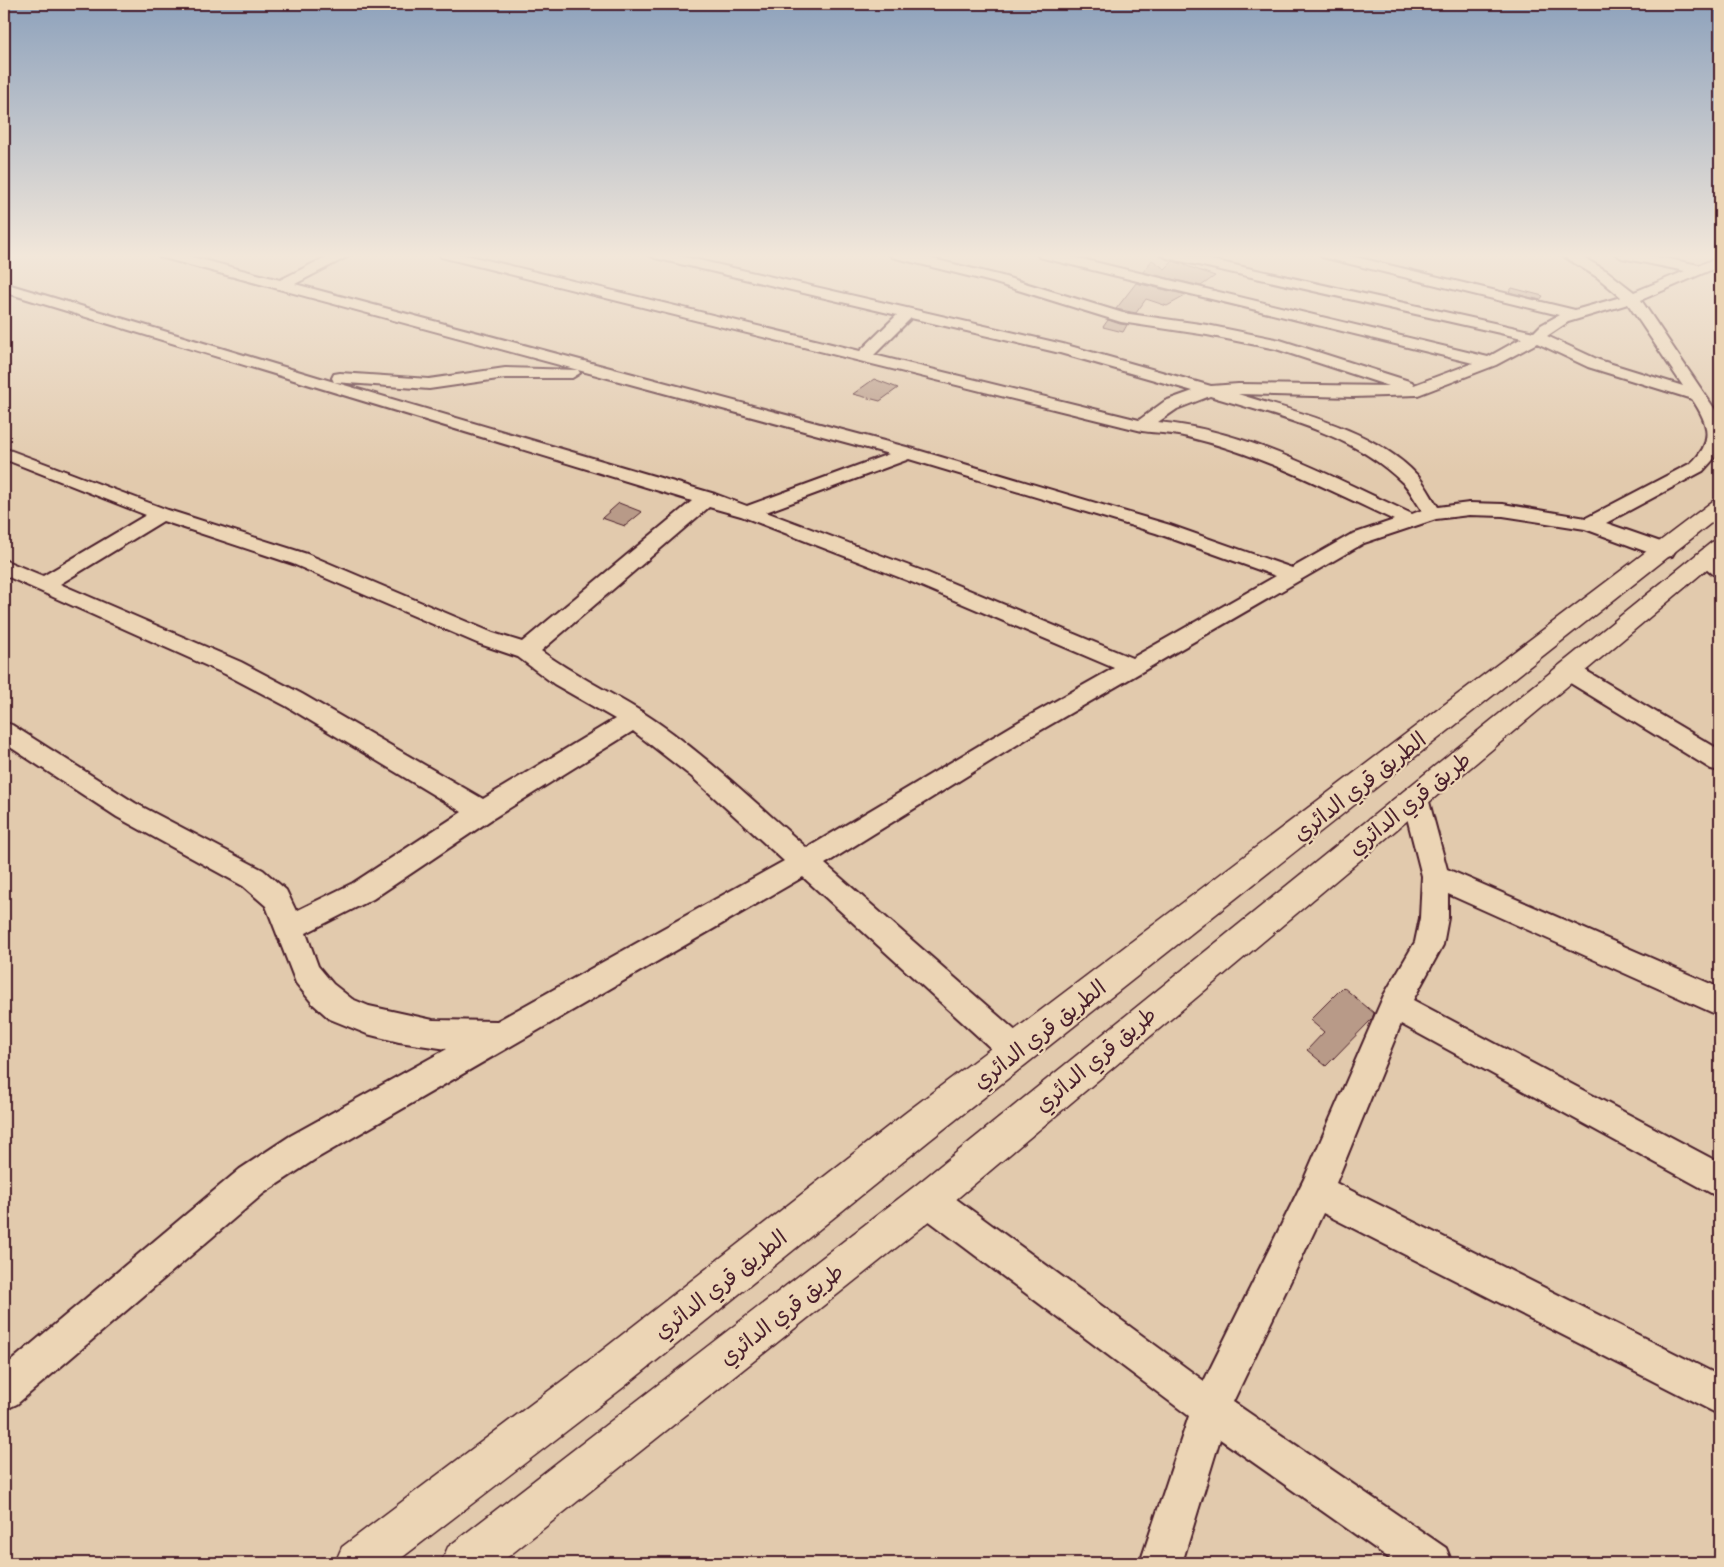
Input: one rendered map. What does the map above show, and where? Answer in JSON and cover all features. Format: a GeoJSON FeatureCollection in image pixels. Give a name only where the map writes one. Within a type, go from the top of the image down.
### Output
{"type":"FeatureCollection","features":[{"type":"Feature","properties":{"kind":"highway","name":"الطريق قري الدائري"},"geometry":{"type":"LineString","coordinates":[[358,1563],[610,1371],[1016,1051],[1665,551],[1720,506]]}},
{"type":"Feature","properties":{"kind":"highway","name":"طريق قري الدائري"},"geometry":{"type":"LineString","coordinates":[[464,1563],[928,1198],[1216,959],[1570,672],[1716,558]]}},
{"type":"Feature","properties":{"kind":"street"},"geometry":{"type":"LineString","coordinates":[[137,327],[708,498],[921,578],[1133,667]]}},
{"type":"Feature","properties":{"kind":"street"},"geometry":{"type":"LineString","coordinates":[[439,327],[908,453],[1163,529],[1292,575]]}},
{"type":"Feature","properties":{"kind":"street"},"geometry":{"type":"LineString","coordinates":[[742,327],[1142,426],[1189,432],[1225,442],[1317,478],[1410,520]]}},
{"type":"Feature","properties":{"kind":"street"},"geometry":{"type":"LineString","coordinates":[[863,357],[894,327]]}},
{"type":"Feature","properties":{"kind":"street"},"geometry":{"type":"LineString","coordinates":[[972,327],[1100,358],[1326,427],[1362,443],[1410,479],[1433,513]]}},
{"type":"Feature","properties":{"kind":"street"},"geometry":{"type":"LineString","coordinates":[[1188,327],[1303,351],[1418,390]]}},
{"type":"Feature","properties":{"kind":"street"},"geometry":{"type":"LineString","coordinates":[[1346,327],[1490,362]]}},
{"type":"Feature","properties":{"kind":"street"},"geometry":{"type":"LineString","coordinates":[[1493,327],[1537,337],[1551,346],[1587,361],[1699,396]]}},
{"type":"Feature","properties":{"kind":"street"},"geometry":{"type":"LineString","coordinates":[[1142,426],[1171,405],[1208,391],[1238,389],[1353,392],[1418,390],[1490,362],[1537,337],[1548,327]]}},
{"type":"Feature","properties":{"kind":"street"},"geometry":{"type":"LineString","coordinates":[[1589,524],[1697,467],[1710,456],[1716,446],[1717,434],[1714,422],[1699,396],[1652,327]]}},
{"type":"Feature","properties":{"kind":"street"},"geometry":{"type":"LineString","coordinates":[[292,374],[429,384],[527,372],[622,376]]}},
{"type":"Feature","properties":{"kind":"street"},"geometry":{"type":"LineString","coordinates":[[4,453],[161,514],[300,559],[486,638],[526,651],[562,678],[634,719],[701,770],[804,864],[1016,1051]]}},
{"type":"Feature","properties":{"kind":"street"},"geometry":{"type":"LineString","coordinates":[[748,512],[908,453]]}},
{"type":"Feature","properties":{"kind":"street"},"geometry":{"type":"LineString","coordinates":[[526,651],[708,498]]}},
{"type":"Feature","properties":{"kind":"street"},"geometry":{"type":"LineString","coordinates":[[4,1391],[252,1181],[302,1148],[804,864],[1028,727],[1357,539],[1433,513],[1503,510],[1589,524],[1665,551]]}},
{"type":"Feature","properties":{"kind":"street"},"geometry":{"type":"LineString","coordinates":[[43,585],[161,514]]}},
{"type":"Feature","properties":{"kind":"street"},"geometry":{"type":"LineString","coordinates":[[4,567],[233,668],[294,700],[483,812]]}},
{"type":"Feature","properties":{"kind":"street"},"geometry":{"type":"LineString","coordinates":[[1570,672],[1720,762]]}},
{"type":"Feature","properties":{"kind":"street"},"geometry":{"type":"LineString","coordinates":[[290,927],[363,891],[483,812],[634,719]]}},
{"type":"Feature","properties":{"kind":"street"},"geometry":{"type":"LineString","coordinates":[[4,731],[126,810],[253,878],[276,898],[290,927],[306,974],[323,994],[341,1009],[367,1020],[407,1030],[433,1034],[501,1036]]}},
{"type":"Feature","properties":{"kind":"street"},"geometry":{"type":"LineString","coordinates":[[1161,1563],[1210,1409],[1316,1191],[1394,1005],[1429,945],[1434,918],[1435,876],[1415,798]]}},
{"type":"Feature","properties":{"kind":"street"},"geometry":{"type":"LineString","coordinates":[[1435,876],[1720,1002]]}},
{"type":"Feature","properties":{"kind":"street"},"geometry":{"type":"LineString","coordinates":[[1394,1005],[1720,1181]]}},
{"type":"Feature","properties":{"kind":"street"},"geometry":{"type":"LineString","coordinates":[[1316,1191],[1720,1396]]}},
{"type":"Feature","properties":{"kind":"street"},"geometry":{"type":"LineString","coordinates":[[928,1198],[1210,1409],[1431,1563]]}},
{"type":"Feature","properties":{"kind":"building"},"geometry":{"type":"Polygon","coordinates":[[[1104,327],[1126,327],[1123,332],[1104,327]]]}},
{"type":"Feature","properties":{"kind":"building"},"geometry":{"type":"Polygon","coordinates":[[[874,379],[898,388],[880,401],[853,394],[874,379]]]}},
{"type":"Feature","properties":{"kind":"building"},"geometry":{"type":"Polygon","coordinates":[[[619,503],[642,512],[625,526],[602,518],[619,503]]]}},
{"type":"Feature","properties":{"kind":"building"},"geometry":{"type":"Polygon","coordinates":[[[1343,987],[1374,1013],[1372,1019],[1326,1066],[1307,1050],[1324,1032],[1310,1020],[1343,987]]]}}]}
